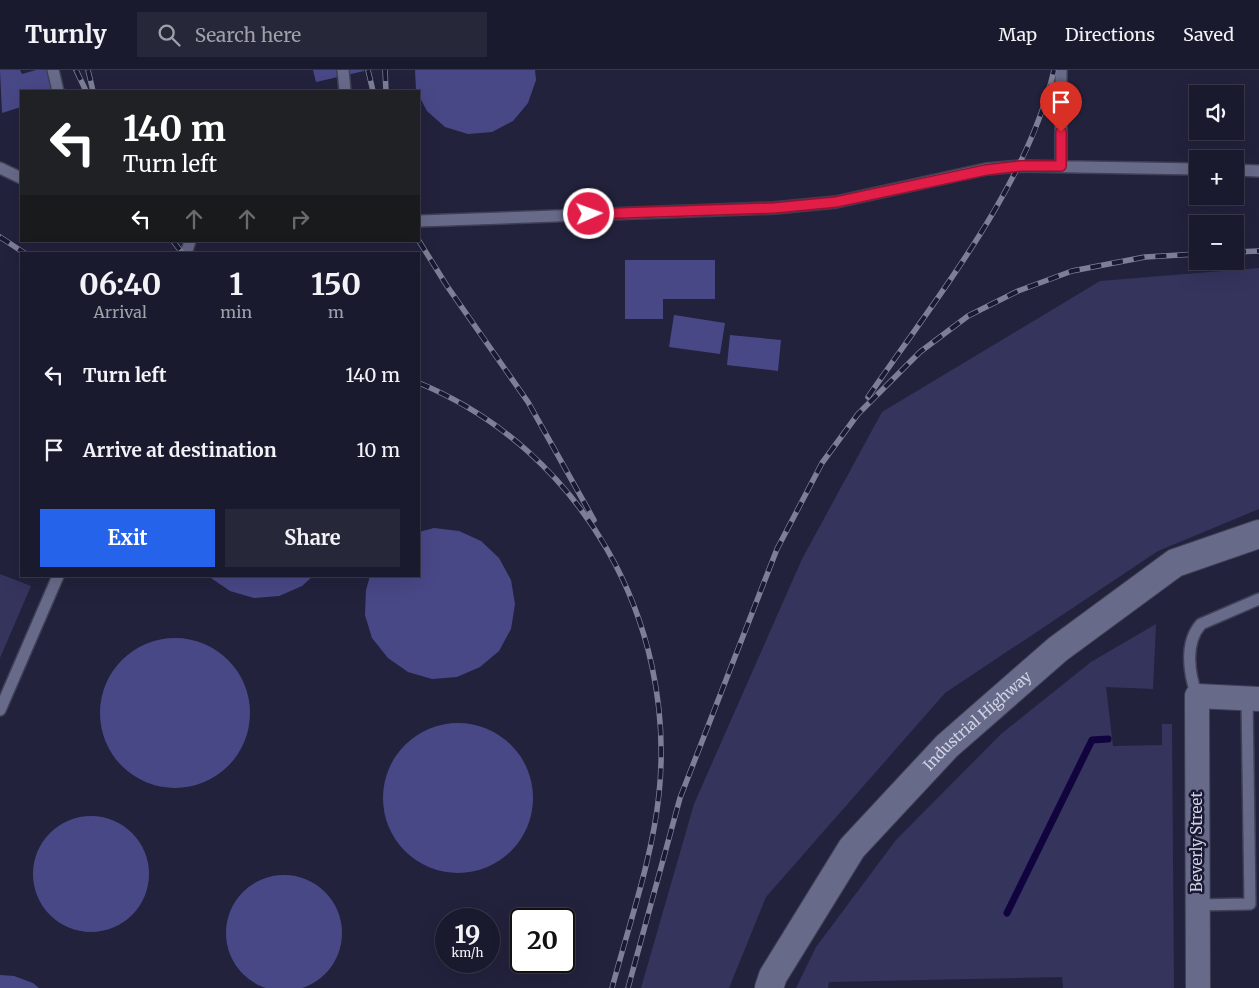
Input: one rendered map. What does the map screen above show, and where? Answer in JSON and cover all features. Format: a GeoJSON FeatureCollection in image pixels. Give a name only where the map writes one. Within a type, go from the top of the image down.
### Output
{"type":"FeatureCollection","features":[{"type":"Feature","properties":{"kind":"main road","name":"Industrial Highway"},"geometry":{"type":"LineString","coordinates":[[769,988],[773,976],[852,848],[947,746],[1058,649],[1176,564],[1259,534]]}},
{"type":"Feature","properties":{"kind":"street"},"geometry":{"type":"LineString","coordinates":[[1197,696],[1253,699]]}},
{"type":"Feature","properties":{"kind":"street","name":"Beverly Street"},"geometry":{"type":"LineString","coordinates":[[1197,696],[1198,988]]}},
{"type":"Feature","properties":{"kind":"lane"},"geometry":{"type":"LineString","coordinates":[[52,70],[58,90]]}},
{"type":"Feature","properties":{"kind":"lane"},"geometry":{"type":"LineString","coordinates":[[344,70],[345,90]]}},
{"type":"Feature","properties":{"kind":"lane"},"geometry":{"type":"LineString","coordinates":[[1061,70],[1061,166]]}},
{"type":"Feature","properties":{"kind":"lane"},"geometry":{"type":"LineString","coordinates":[[420,221],[774,208],[836,202],[986,170],[1020,166],[1189,169]]}},
{"type":"Feature","properties":{"kind":"lane"},"geometry":{"type":"LineString","coordinates":[[0,168],[20,178]]}},
{"type":"Feature","properties":{"kind":"lane"},"geometry":{"type":"LineString","coordinates":[[1244,170],[1259,171]]}},
{"type":"Feature","properties":{"kind":"lane"},"geometry":{"type":"LineString","coordinates":[[0,710],[58,577]]}},
{"type":"Feature","properties":{"kind":"lane"},"geometry":{"type":"LineString","coordinates":[[1197,696],[1189,676],[1195,631],[1201,624],[1259,599]]}},
{"type":"Feature","properties":{"kind":"lane"},"geometry":{"type":"LineString","coordinates":[[1198,905],[1250,904],[1253,699]]}},
{"type":"Feature","properties":{"kind":"shaded area"},"geometry":{"type":"Polygon","coordinates":[[[1259,268],[1259,509],[1158,551],[945,693],[766,897],[729,988],[641,988],[694,804],[802,559],[882,412],[1100,281],[1259,268]]]}},
{"type":"Feature","properties":{"kind":"shaded area"},"geometry":{"type":"Polygon","coordinates":[[[0,574],[31,586],[0,658],[0,574]]]}},
{"type":"Feature","properties":{"kind":"shaded area"},"geometry":{"type":"Polygon","coordinates":[[[1156,624],[1153,689],[1106,687],[1113,746],[1162,745],[1162,724],[1172,724],[1174,988],[1063,988],[1062,977],[829,982],[828,988],[796,988],[816,947],[896,840],[1001,734],[1091,662],[1156,624]]]}},
{"type":"Feature","properties":{"kind":"building"},"geometry":{"type":"Polygon","coordinates":[[[0,70],[20,70],[22,74],[36,70],[57,70],[55,90],[20,90],[20,107],[2,113],[0,70]]]}},
{"type":"Feature","properties":{"kind":"building"},"geometry":{"type":"Polygon","coordinates":[[[313,70],[364,70],[364,71],[316,82],[313,70]]]}},
{"type":"Feature","properties":{"kind":"building"},"geometry":{"type":"Polygon","coordinates":[[[415,70],[535,70],[536,80],[528,103],[513,121],[492,132],[468,134],[445,127],[427,111],[420,98],[420,90],[416,90],[415,70]]]}},
{"type":"Feature","properties":{"kind":"building"},"geometry":{"type":"Polygon","coordinates":[[[625,260],[715,260],[715,299],[663,299],[663,319],[625,319],[625,260]]]}},
{"type":"Feature","properties":{"kind":"building"},"geometry":{"type":"Polygon","coordinates":[[[674,315],[725,323],[720,354],[669,347],[674,315]]]}},
{"type":"Feature","properties":{"kind":"building"},"geometry":{"type":"Polygon","coordinates":[[[730,335],[781,340],[778,371],[727,365],[730,335]]]}},
{"type":"Feature","properties":{"kind":"building"},"geometry":{"type":"Polygon","coordinates":[[[434,528],[459,531],[481,541],[499,558],[511,580],[515,604],[511,629],[499,651],[480,667],[457,677],[432,679],[408,672],[388,658],[372,638],[365,615],[366,590],[370,577],[420,577],[420,532],[434,528]]]}},
{"type":"Feature","properties":{"kind":"building"},"geometry":{"type":"Polygon","coordinates":[[[209,577],[312,577],[302,586],[279,596],[254,598],[230,591],[209,577]]]}},
{"type":"Feature","properties":{"kind":"building"},"geometry":{"type":"Polygon","coordinates":[[[175,638],[204,644],[228,660],[244,684],[250,713],[244,742],[228,766],[204,782],[175,788],[146,782],[122,766],[106,742],[100,713],[106,684],[122,660],[146,644],[175,638]]]}},
{"type":"Feature","properties":{"kind":"building"},"geometry":{"type":"Polygon","coordinates":[[[458,723],[487,729],[511,745],[527,769],[533,798],[527,827],[511,851],[487,867],[458,873],[429,867],[405,851],[389,827],[383,798],[389,769],[405,745],[429,729],[458,723]]]}},
{"type":"Feature","properties":{"kind":"building"},"geometry":{"type":"Polygon","coordinates":[[[91,816],[113,821],[132,833],[144,852],[149,874],[144,896],[132,915],[113,927],[91,932],[69,927],[50,915],[38,896],[33,874],[38,852],[50,833],[69,821],[91,816]]]}},
{"type":"Feature","properties":{"kind":"building"},"geometry":{"type":"Polygon","coordinates":[[[284,875],[306,880],[325,892],[337,911],[342,933],[340,944],[332,965],[316,981],[295,989],[273,989],[262,986],[243,974],[231,955],[226,933],[231,911],[243,892],[262,880],[284,875]]]}},
{"type":"Feature","properties":{"kind":"building"},"geometry":{"type":"Polygon","coordinates":[[[0,975],[14,976],[33,983],[39,988],[0,988],[0,975]]]}},
{"type":"Feature","properties":{"kind":"waterway"},"geometry":{"type":"LineString","coordinates":[[1007,913],[1092,740],[1108,739]]}},
{"type":"Feature","properties":{"kind":"railway"},"geometry":{"type":"LineString","coordinates":[[76,70],[86,90]]}},
{"type":"Feature","properties":{"kind":"railway"},"geometry":{"type":"LineString","coordinates":[[88,70],[93,90]]}},
{"type":"Feature","properties":{"kind":"railway"},"geometry":{"type":"LineString","coordinates":[[368,70],[373,90]]}},
{"type":"Feature","properties":{"kind":"railway"},"geometry":{"type":"LineString","coordinates":[[385,70],[386,90]]}},
{"type":"Feature","properties":{"kind":"railway"},"geometry":{"type":"LineString","coordinates":[[868,397],[976,241],[1001,199],[1023,157],[1041,114],[1054,70]]}},
{"type":"Feature","properties":{"kind":"railway"},"geometry":{"type":"LineString","coordinates":[[0,237],[23,252]]}},
{"type":"Feature","properties":{"kind":"railway"},"geometry":{"type":"LineString","coordinates":[[174,242],[181,252]]}},
{"type":"Feature","properties":{"kind":"railway"},"geometry":{"type":"LineString","coordinates":[[420,242],[447,286],[528,402],[594,520]]}},
{"type":"Feature","properties":{"kind":"railway"},"geometry":{"type":"LineString","coordinates":[[1244,252],[1259,251]]}},
{"type":"Feature","properties":{"kind":"railway"},"geometry":{"type":"LineString","coordinates":[[628,988],[680,798],[777,549],[822,463],[858,414],[920,352],[968,316],[1018,291],[1072,271],[1145,257],[1189,255]]}},
{"type":"Feature","properties":{"kind":"railway"},"geometry":{"type":"LineString","coordinates":[[420,384],[477,413],[527,451],[571,497],[606,548],[634,605],[652,666],[660,729],[659,794],[646,868],[612,988]]}},
{"type":"Feature","properties":{"kind":"route"},"geometry":{"type":"LineString","coordinates":[[589,214],[702,212],[836,202],[986,170],[1020,166],[1061,166],[1061,132]]}}]}
